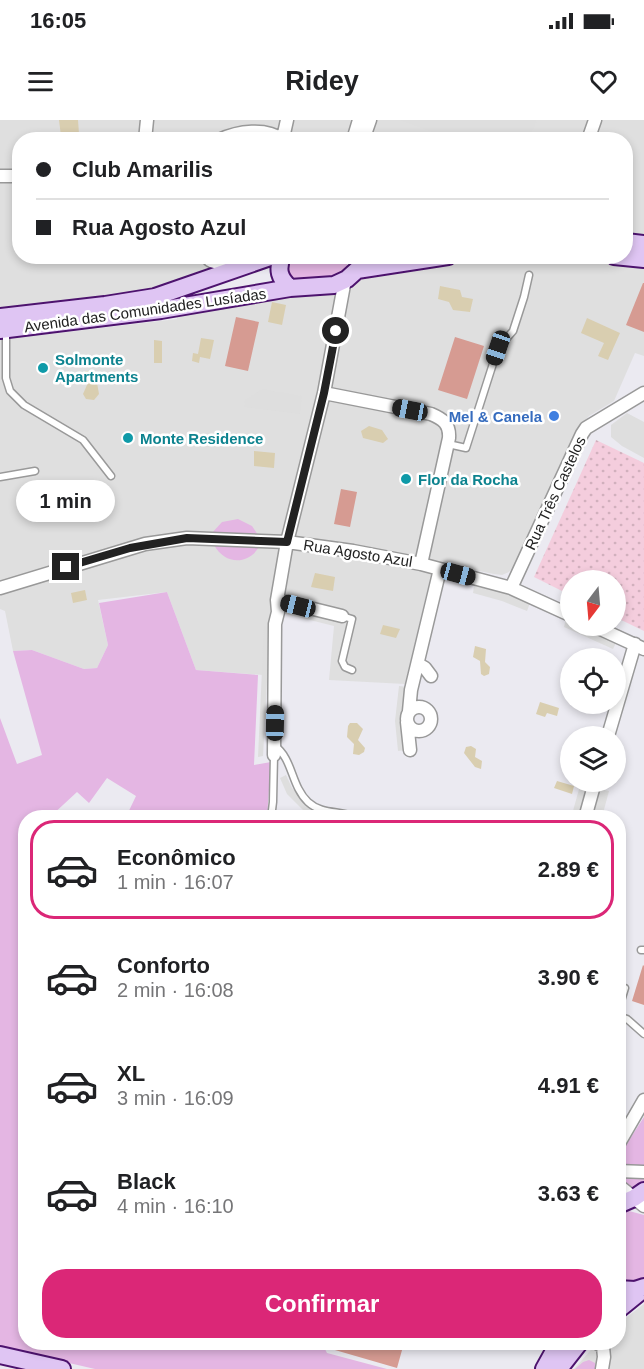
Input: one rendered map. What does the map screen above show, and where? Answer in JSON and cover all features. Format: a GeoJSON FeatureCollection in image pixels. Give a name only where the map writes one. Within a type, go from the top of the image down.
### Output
{"type":"FeatureCollection","features":[{"type":"Feature","properties":{"kind":"main road","name":"Avenida das Comunidades Lusíadas"},"geometry":{"type":"LineString","coordinates":[[2,325],[155,297],[250,264]]}},
{"type":"Feature","properties":{"kind":"main road","name":"Avenida das Comunidades Lusíadas"},"geometry":{"type":"LineString","coordinates":[[279,264],[278,268],[282,281],[290,288]]}},
{"type":"Feature","properties":{"kind":"main road","name":"Avenida das Comunidades Lusíadas"},"geometry":{"type":"LineString","coordinates":[[2,325],[150,312],[290,288],[334,285],[352,269],[386,264]]}},
{"type":"Feature","properties":{"kind":"main road"},"geometry":{"type":"LineString","coordinates":[[626,1203],[642,1200]]}},
{"type":"Feature","properties":{"kind":"main road"},"geometry":{"type":"LineString","coordinates":[[626,1289],[644,1288]]}},
{"type":"Feature","properties":{"kind":"main road"},"geometry":{"type":"LineString","coordinates":[[626,1303],[644,1288]]}},
{"type":"Feature","properties":{"kind":"main road"},"geometry":{"type":"LineString","coordinates":[[544,1369],[555,1350]]}},
{"type":"Feature","properties":{"kind":"main road"},"geometry":{"type":"LineString","coordinates":[[560,1369],[574,1350]]}},
{"type":"Feature","properties":{"kind":"main road"},"geometry":{"type":"LineString","coordinates":[[0,1355],[62,1369]]}},
{"type":"Feature","properties":{"kind":"street"},"geometry":{"type":"LineString","coordinates":[[242,132],[257,132]]}},
{"type":"Feature","properties":{"kind":"street"},"geometry":{"type":"LineString","coordinates":[[274,751],[277,600],[287,542],[324,393],[339,310],[352,269]]}},
{"type":"Feature","properties":{"kind":"street"},"geometry":{"type":"LineString","coordinates":[[316,286],[326,289],[334,296],[339,310]]}},
{"type":"Feature","properties":{"kind":"street"},"geometry":{"type":"LineString","coordinates":[[324,393],[438,417],[448,426],[447,444],[421,564]]}},
{"type":"Feature","properties":{"kind":"street","name":"Rua Três Castelos"},"geometry":{"type":"LineString","coordinates":[[511,588],[586,428],[613,417],[644,393]]}},
{"type":"Feature","properties":{"kind":"street","name":"Rua Agosto Azul"},"geometry":{"type":"LineString","coordinates":[[0,588],[153,543],[187,538],[287,542],[353,550],[421,564],[439,573],[511,588],[560,610]]}},
{"type":"Feature","properties":{"kind":"street"},"geometry":{"type":"LineString","coordinates":[[410,750],[409,701],[439,573]]}},
{"type":"Feature","properties":{"kind":"street"},"geometry":{"type":"LineString","coordinates":[[277,600],[342,616]]}},
{"type":"Feature","properties":{"kind":"street"},"geometry":{"type":"LineString","coordinates":[[611,726],[639,646],[616,636]]}},
{"type":"Feature","properties":{"kind":"street"},"geometry":{"type":"LineString","coordinates":[[417,664],[425,668],[431,676]]}},
{"type":"Feature","properties":{"kind":"street"},"geometry":{"type":"LineString","coordinates":[[418,706],[429,711],[430,722],[425,736],[411,728],[408,716],[418,706]]}},
{"type":"Feature","properties":{"kind":"street"},"geometry":{"type":"LineString","coordinates":[[587,810],[592,792]]}},
{"type":"Feature","properties":{"kind":"street"},"geometry":{"type":"LineString","coordinates":[[626,1131],[644,1100]]}},
{"type":"Feature","properties":{"kind":"street"},"geometry":{"type":"LineString","coordinates":[[626,1172],[644,1172]]}},
{"type":"Feature","properties":{"kind":"street"},"geometry":{"type":"LineString","coordinates":[[626,1190],[642,1200]]}},
{"type":"Feature","properties":{"kind":"street"},"geometry":{"type":"LineString","coordinates":[[602,1369],[603,1350]]}},
{"type":"Feature","properties":{"kind":"lane"},"geometry":{"type":"LineString","coordinates":[[447,444],[466,448],[498,348],[513,331],[529,275]]}},
{"type":"Feature","properties":{"kind":"lane"},"geometry":{"type":"LineString","coordinates":[[2,325],[6,378],[10,392],[24,405],[83,440],[111,476]]}},
{"type":"Feature","properties":{"kind":"lane"},"geometry":{"type":"LineString","coordinates":[[0,477],[35,471]]}},
{"type":"Feature","properties":{"kind":"lane"},"geometry":{"type":"LineString","coordinates":[[342,616],[352,619],[342,661],[345,667],[352,670]]}},
{"type":"Feature","properties":{"kind":"lane"},"geometry":{"type":"LineString","coordinates":[[272,810],[274,751],[284,753],[297,789],[309,803],[324,810]]}},
{"type":"Feature","properties":{"kind":"lane"},"geometry":{"type":"LineString","coordinates":[[626,1019],[644,1035]]}},
{"type":"Feature","properties":{"kind":"shaded area"},"geometry":{"type":"Polygon","coordinates":[[[0,120],[644,120],[644,244],[633,243],[633,132],[12,132],[12,264],[252,264],[155,297],[0,317],[0,120]]]}},
{"type":"Feature","properties":{"kind":"shaded area"},"geometry":{"type":"Polygon","coordinates":[[[59,120],[78,120],[79,132],[60,132],[59,120]]]}},
{"type":"Feature","properties":{"kind":"shaded area"},"geometry":{"type":"Polygon","coordinates":[[[400,120],[537,120],[532,132],[433,132],[400,120]]]}},
{"type":"Feature","properties":{"kind":"shaded area"},"geometry":{"type":"Polygon","coordinates":[[[633,258],[644,259],[644,356],[635,353],[614,401],[589,416],[581,425],[514,566],[509,572],[502,575],[494,574],[434,562],[405,684],[329,680],[334,626],[278,612],[276,676],[196,670],[167,592],[98,600],[108,645],[97,668],[84,669],[32,650],[13,651],[5,611],[0,609],[0,340],[177,319],[178,306],[405,264],[633,264],[633,258]]]}},
{"type":"Feature","properties":{"kind":"shaded area"},"geometry":{"type":"Polygon","coordinates":[[[288,264],[347,264],[347,268],[344,275],[300,282],[290,276],[288,264]]]}},
{"type":"Feature","properties":{"kind":"shaded area"},"geometry":{"type":"Polygon","coordinates":[[[644,283],[644,332],[626,325],[644,283]]]}},
{"type":"Feature","properties":{"kind":"shaded area"},"geometry":{"type":"Polygon","coordinates":[[[440,286],[460,290],[462,297],[473,299],[470,312],[453,310],[449,302],[438,299],[440,286]]]}},
{"type":"Feature","properties":{"kind":"shaded area"},"geometry":{"type":"Polygon","coordinates":[[[272,302],[286,305],[282,325],[268,322],[272,302]]]}},
{"type":"Feature","properties":{"kind":"shaded area"},"geometry":{"type":"Polygon","coordinates":[[[236,317],[259,322],[248,371],[225,366],[236,317]]]}},
{"type":"Feature","properties":{"kind":"shaded area"},"geometry":{"type":"Polygon","coordinates":[[[587,318],[620,333],[608,360],[598,356],[604,343],[581,333],[587,318]]]}},
{"type":"Feature","properties":{"kind":"shaded area"},"geometry":{"type":"Polygon","coordinates":[[[455,337],[484,346],[467,399],[438,390],[455,337]]]}},
{"type":"Feature","properties":{"kind":"shaded area"},"geometry":{"type":"Polygon","coordinates":[[[201,338],[214,340],[210,359],[200,357],[199,363],[192,361],[193,353],[198,354],[201,338]]]}},
{"type":"Feature","properties":{"kind":"shaded area"},"geometry":{"type":"Polygon","coordinates":[[[154,340],[162,341],[162,363],[154,363],[154,340]]]}},
{"type":"Feature","properties":{"kind":"shaded area"},"geometry":{"type":"Polygon","coordinates":[[[85,371],[95,371],[99,394],[94,400],[86,399],[83,394],[87,385],[85,371]]]}},
{"type":"Feature","properties":{"kind":"shaded area"},"geometry":{"type":"Polygon","coordinates":[[[262,389],[302,396],[300,414],[244,407],[245,400],[262,389]]]}},
{"type":"Feature","properties":{"kind":"shaded area"},"geometry":{"type":"Polygon","coordinates":[[[627,413],[644,422],[644,458],[611,437],[611,425],[627,413]]]}},
{"type":"Feature","properties":{"kind":"shaded area"},"geometry":{"type":"Polygon","coordinates":[[[369,426],[382,430],[388,439],[383,443],[363,438],[361,431],[369,426]]]}},
{"type":"Feature","properties":{"kind":"shaded area"},"geometry":{"type":"Polygon","coordinates":[[[596,440],[644,463],[644,631],[626,622],[626,570],[560,570],[560,590],[534,577],[596,440]]]}},
{"type":"Feature","properties":{"kind":"shaded area"},"geometry":{"type":"Polygon","coordinates":[[[254,451],[275,453],[274,468],[254,466],[254,451]]]}},
{"type":"Feature","properties":{"kind":"shaded area"},"geometry":{"type":"Polygon","coordinates":[[[341,489],[357,492],[350,527],[334,524],[341,489]]]}},
{"type":"Feature","properties":{"kind":"shaded area"},"geometry":{"type":"Polygon","coordinates":[[[56,494],[60,507],[50,510],[47,496],[56,494]]]}},
{"type":"Feature","properties":{"kind":"shaded area"},"geometry":{"type":"Polygon","coordinates":[[[238,519],[252,526],[258,535],[211,534],[222,522],[238,519]]]}},
{"type":"Feature","properties":{"kind":"shaded area"},"geometry":{"type":"Polygon","coordinates":[[[214,545],[259,547],[249,557],[236,560],[224,556],[214,545]]]}},
{"type":"Feature","properties":{"kind":"shaded area"},"geometry":{"type":"Polygon","coordinates":[[[315,573],[335,577],[333,591],[311,587],[315,573]]]}},
{"type":"Feature","properties":{"kind":"shaded area"},"geometry":{"type":"Polygon","coordinates":[[[474,586],[504,593],[530,603],[527,611],[473,593],[474,586]]]}},
{"type":"Feature","properties":{"kind":"shaded area"},"geometry":{"type":"Polygon","coordinates":[[[85,590],[87,600],[73,603],[71,593],[85,590]]]}},
{"type":"Feature","properties":{"kind":"shaded area"},"geometry":{"type":"Polygon","coordinates":[[[167,592],[196,670],[258,675],[254,765],[271,762],[268,810],[129,810],[136,796],[107,778],[89,803],[77,792],[58,810],[18,810],[18,1350],[326,1350],[327,1353],[387,1369],[95,1369],[0,1347],[0,718],[17,764],[42,755],[13,651],[32,650],[84,669],[97,668],[108,645],[99,603],[167,592]]]}},
{"type":"Feature","properties":{"kind":"shaded area"},"geometry":{"type":"Polygon","coordinates":[[[383,625],[400,629],[396,638],[380,634],[383,625]]]}},
{"type":"Feature","properties":{"kind":"shaded area"},"geometry":{"type":"Polygon","coordinates":[[[264,626],[270,627],[263,756],[258,757],[264,626]]]}},
{"type":"Feature","properties":{"kind":"shaded area"},"geometry":{"type":"Polygon","coordinates":[[[584,636],[605,636],[617,641],[614,648],[584,636]]]}},
{"type":"Feature","properties":{"kind":"shaded area"},"geometry":{"type":"Polygon","coordinates":[[[475,646],[486,649],[485,662],[490,667],[489,674],[484,676],[481,674],[480,661],[473,657],[475,646]]]}},
{"type":"Feature","properties":{"kind":"shaded area"},"geometry":{"type":"Polygon","coordinates":[[[399,686],[408,687],[403,721],[406,750],[398,751],[395,721],[399,686]]]}},
{"type":"Feature","properties":{"kind":"shaded area"},"geometry":{"type":"Polygon","coordinates":[[[540,702],[559,708],[557,716],[547,713],[545,717],[536,714],[540,702]]]}},
{"type":"Feature","properties":{"kind":"shaded area"},"geometry":{"type":"Polygon","coordinates":[[[350,723],[357,723],[363,729],[358,740],[365,748],[364,752],[359,755],[353,754],[354,744],[347,737],[350,723]]]}},
{"type":"Feature","properties":{"kind":"shaded area"},"geometry":{"type":"Polygon","coordinates":[[[471,746],[476,749],[475,757],[482,761],[481,769],[475,767],[464,753],[466,747],[471,746]]]}},
{"type":"Feature","properties":{"kind":"shaded area"},"geometry":{"type":"Polygon","coordinates":[[[286,775],[292,788],[314,808],[312,810],[303,810],[287,794],[280,778],[286,775]]]}},
{"type":"Feature","properties":{"kind":"shaded area"},"geometry":{"type":"Polygon","coordinates":[[[557,781],[560,782],[560,790],[554,788],[557,781]]]}},
{"type":"Feature","properties":{"kind":"shaded area"},"geometry":{"type":"Polygon","coordinates":[[[578,792],[588,792],[583,810],[573,810],[578,792]]]}},
{"type":"Feature","properties":{"kind":"shaded area"},"geometry":{"type":"Polygon","coordinates":[[[599,792],[609,792],[604,810],[594,810],[599,792]]]}},
{"type":"Feature","properties":{"kind":"shaded area"},"geometry":{"type":"Polygon","coordinates":[[[644,966],[644,1005],[632,1001],[644,966]]]}},
{"type":"Feature","properties":{"kind":"shaded area"},"geometry":{"type":"Polygon","coordinates":[[[644,1117],[644,1166],[626,1165],[626,1145],[644,1117]]]}},
{"type":"Feature","properties":{"kind":"shaded area"},"geometry":{"type":"Polygon","coordinates":[[[644,1176],[644,1185],[635,1191],[626,1184],[626,1178],[644,1176]]]}},
{"type":"Feature","properties":{"kind":"shaded area"},"geometry":{"type":"Polygon","coordinates":[[[626,1212],[644,1215],[644,1280],[633,1283],[626,1282],[626,1212]]]}},
{"type":"Feature","properties":{"kind":"shaded area"},"geometry":{"type":"Polygon","coordinates":[[[644,1304],[644,1369],[574,1369],[591,1350],[626,1350],[626,1318],[644,1304]]]}},
{"type":"Feature","properties":{"kind":"shaded area"},"geometry":{"type":"Polygon","coordinates":[[[335,1350],[402,1350],[397,1368],[335,1350]]]}},
{"type":"Feature","properties":{"kind":"shaded area"},"geometry":{"type":"Polygon","coordinates":[[[589,1360],[595,1363],[595,1369],[575,1369],[583,1362],[589,1360]]]}},
{"type":"Feature","properties":{"kind":"place","name":"Solmonte Apartments"},"geometry":{"type":"Point","coordinates":[43,368]}},
{"type":"Feature","properties":{"kind":"place","name":"Mel & Canela"},"geometry":{"type":"Point","coordinates":[554,416]}},
{"type":"Feature","properties":{"kind":"place","name":"Monte Residence"},"geometry":{"type":"Point","coordinates":[128,438]}},
{"type":"Feature","properties":{"kind":"place","name":"Flor da Rocha"},"geometry":{"type":"Point","coordinates":[406,479]}},
{"type":"Feature","properties":{"kind":"route"},"geometry":{"type":"LineString","coordinates":[[66,567],[145,544],[187,538],[287,542],[324,393],[336,331]]}}]}
